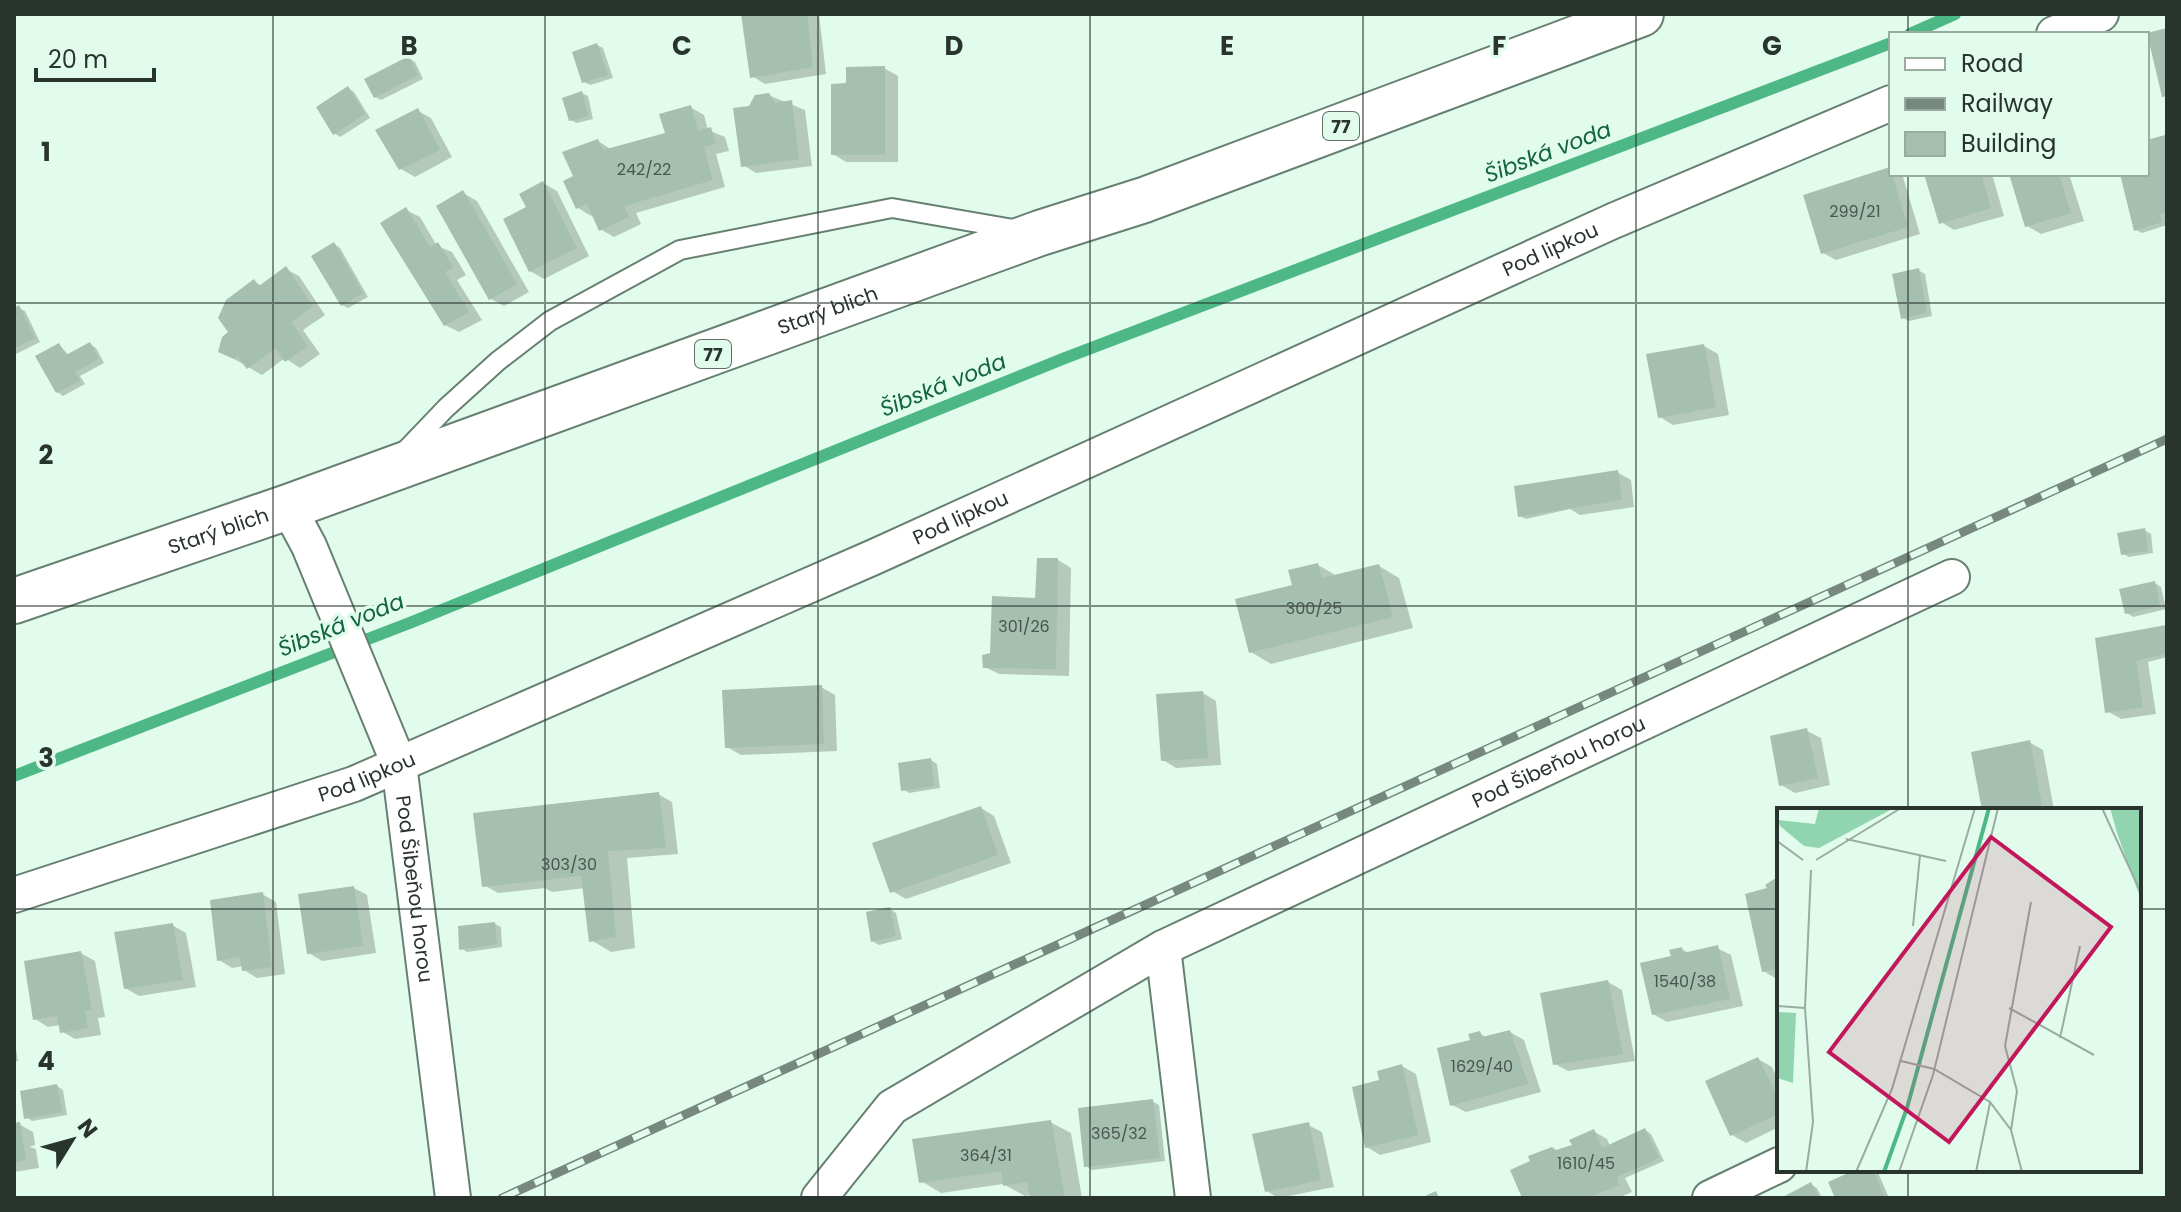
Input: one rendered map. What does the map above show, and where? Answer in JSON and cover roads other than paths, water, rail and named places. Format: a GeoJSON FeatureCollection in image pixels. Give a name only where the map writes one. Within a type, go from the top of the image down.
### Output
{"type":"FeatureCollection","features":[{"type":"Feature","properties":{"kind":"main road","name":"Starý blich"},"geometry":{"type":"LineString","coordinates":[[14,601],[288,507],[1040,233],[1144,200],[1641,14]]}},
{"type":"Feature","properties":{"kind":"street"},"geometry":{"type":"LineString","coordinates":[[2059,32],[2101,14]]}},
{"type":"Feature","properties":{"kind":"street","name":"Pod lipkou"},"geometry":{"type":"LineString","coordinates":[[14,895],[354,784],[874,557],[1613,221],[1889,104]]}},
{"type":"Feature","properties":{"kind":"street","name":"Pod Šibeňou horou"},"geometry":{"type":"LineString","coordinates":[[288,507],[325,584],[399,764],[453,1198]]}},
{"type":"Feature","properties":{"kind":"street","name":"Pod Šibeňou horou"},"geometry":{"type":"LineString","coordinates":[[819,1198],[892,1107],[1163,948],[1952,577]]}},
{"type":"Feature","properties":{"kind":"street"},"geometry":{"type":"LineString","coordinates":[[1163,948],[1193,1198]]}},
{"type":"Feature","properties":{"kind":"street"},"geometry":{"type":"LineString","coordinates":[[1710,1198],[1777,1166]]}},
{"type":"Feature","properties":{"kind":"lane"},"geometry":{"type":"LineString","coordinates":[[385,472],[446,408],[498,361],[550,321],[680,250],[892,208],[1040,233]]}},
{"type":"Feature","properties":{"kind":"waterway","name":"Šibská voda"},"geometry":{"type":"LineString","coordinates":[[1914,32],[1955,14]]}},
{"type":"Feature","properties":{"kind":"waterway","name":"Šibská voda"},"geometry":{"type":"LineString","coordinates":[[14,776],[412,622],[1065,358],[1889,44]]}},
{"type":"Feature","properties":{"kind":"railway"},"geometry":{"type":"LineString","coordinates":[[502,1198],[2167,439]]}}]}
